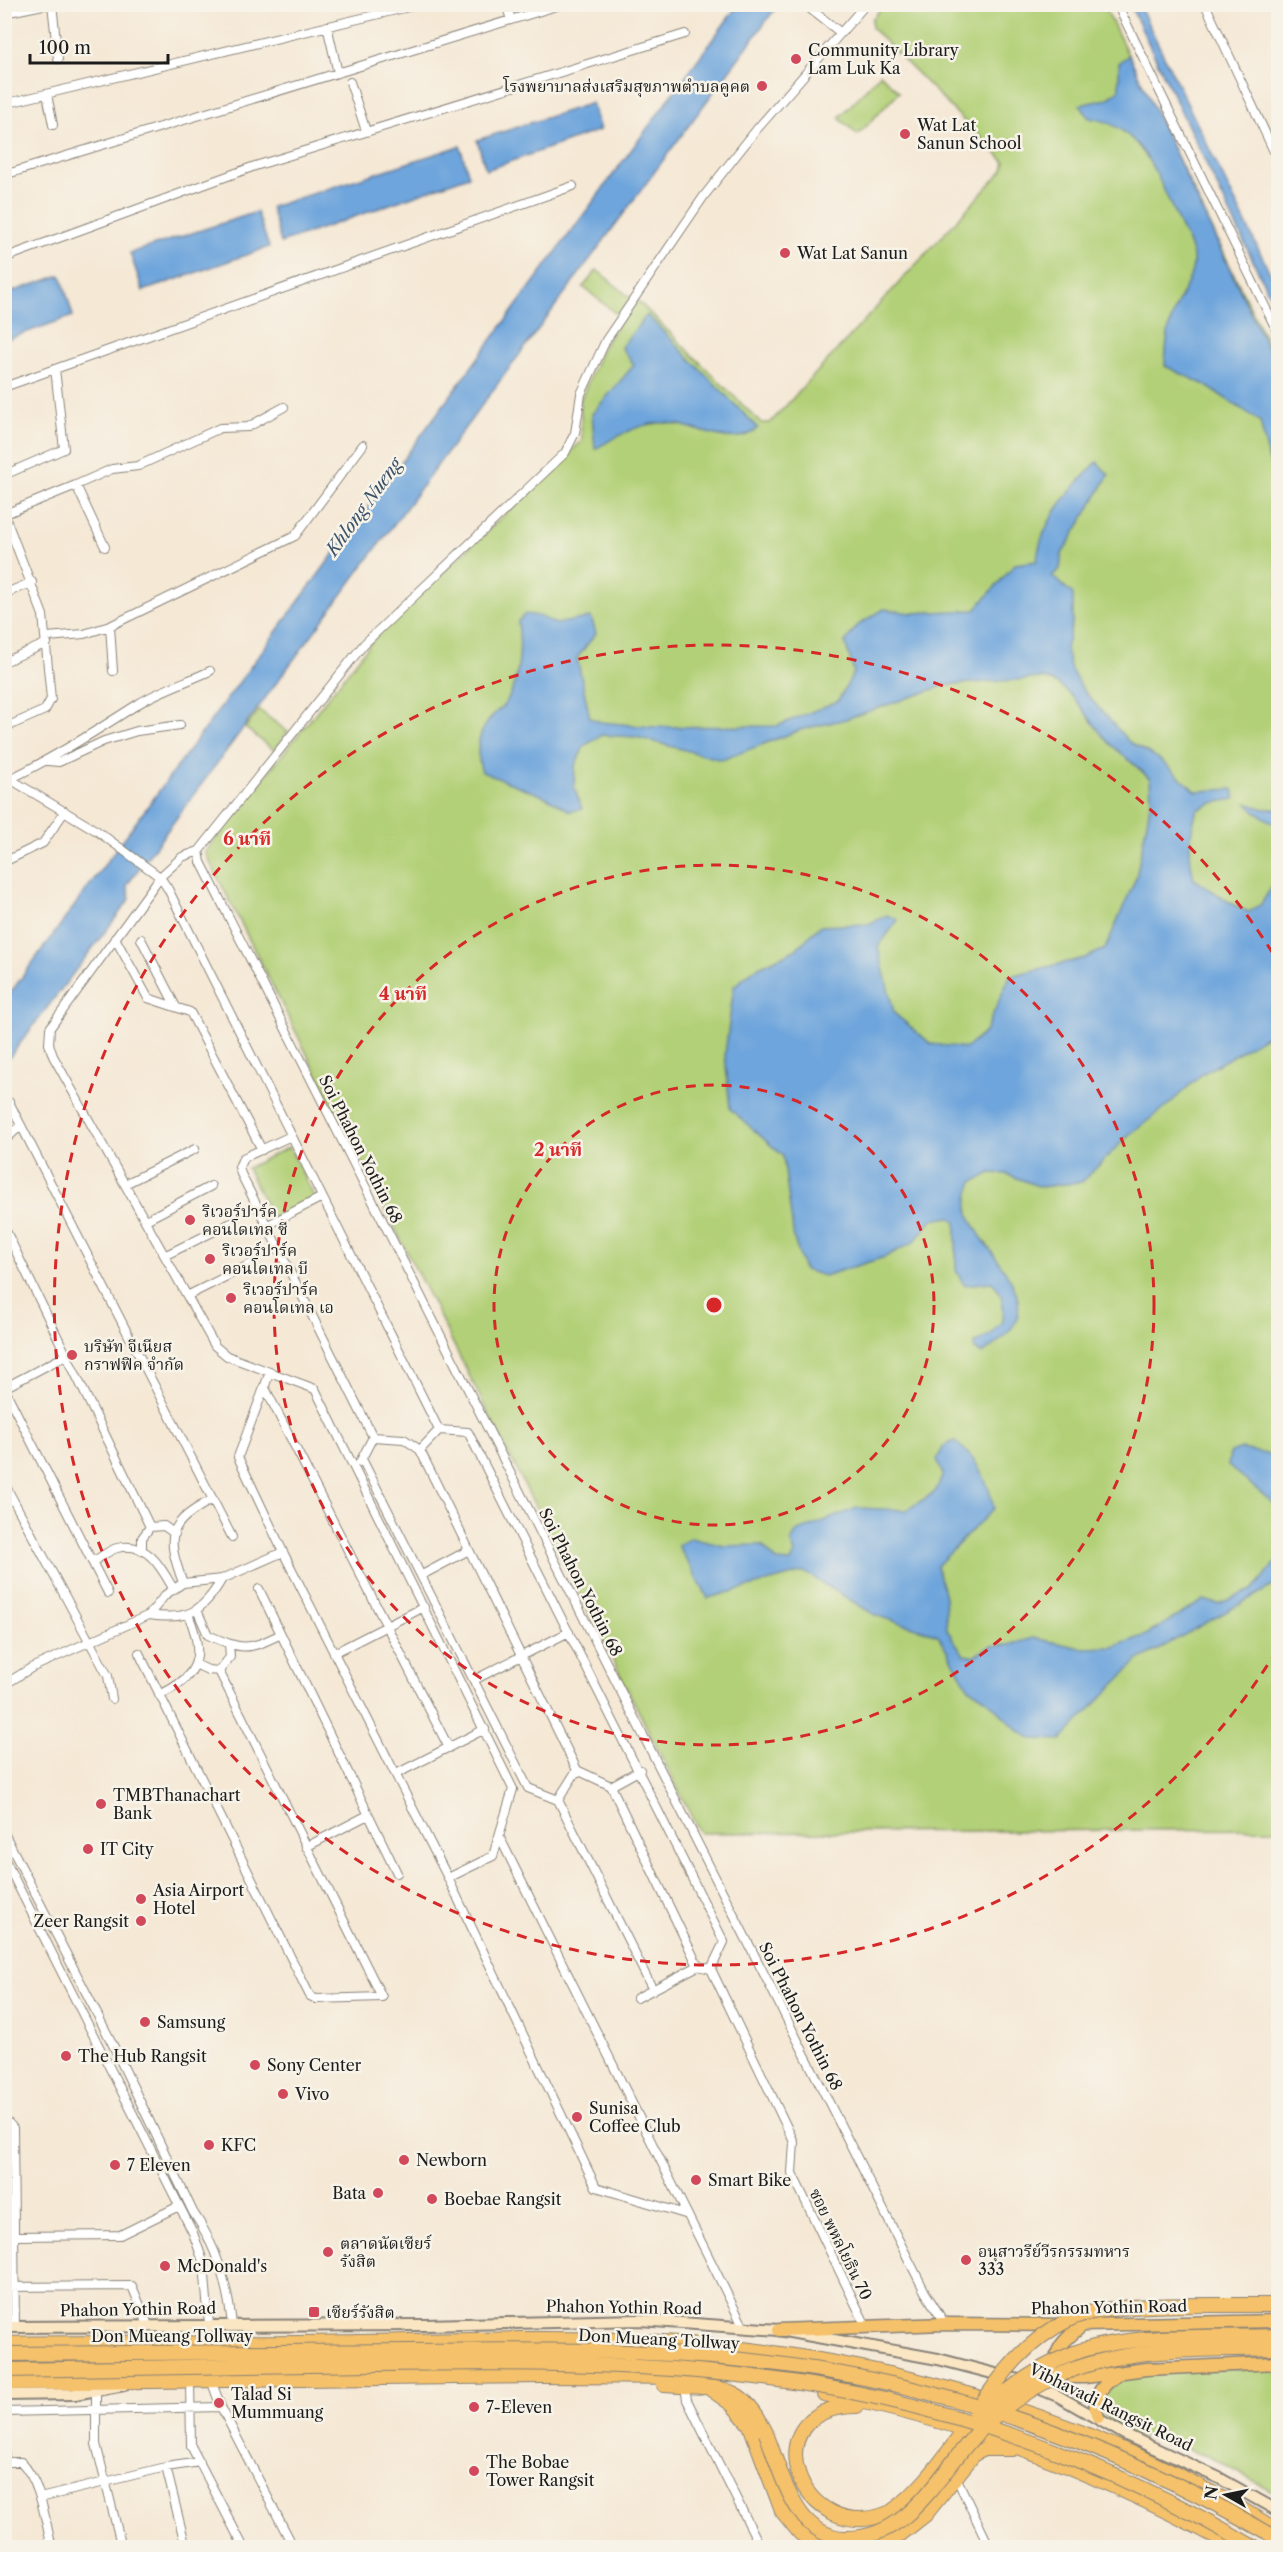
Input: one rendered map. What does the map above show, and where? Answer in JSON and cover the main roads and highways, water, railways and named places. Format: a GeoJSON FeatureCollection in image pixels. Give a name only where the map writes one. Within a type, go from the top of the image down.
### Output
{"type":"FeatureCollection","features":[{"type":"Feature","properties":{"kind":"highway"},"geometry":{"type":"LineString","coordinates":[[880,2406],[838,2407],[827,2410],[807,2426],[801,2438],[794,2469],[807,2503],[827,2521],[856,2525],[874,2521],[890,2513],[916,2492],[964,2431],[1014,2359],[1038,2337],[1072,2317],[1137,2308],[1278,2305]]}},
{"type":"Feature","properties":{"kind":"highway"},"geometry":{"type":"LineString","coordinates":[[964,2431],[1002,2395],[1042,2369],[1074,2353],[1131,2341],[1278,2336]]}},
{"type":"Feature","properties":{"kind":"highway","name":"Phahon Yothin Road"},"geometry":{"type":"LineString","coordinates":[[4,2344],[301,2343],[518,2339],[647,2342],[825,2361],[917,2380],[999,2404]]}},
{"type":"Feature","properties":{"kind":"highway","name":"Don Mueang Tollway"},"geometry":{"type":"LineString","coordinates":[[4,2354],[538,2349],[671,2354],[794,2366],[922,2391],[993,2411],[1051,2431],[1120,2458],[1183,2487],[1278,2539]]}},
{"type":"Feature","properties":{"kind":"highway"},"geometry":{"type":"LineString","coordinates":[[632,2377],[660,2384],[729,2391],[746,2399],[758,2414],[801,2513],[818,2530],[836,2538],[855,2539],[881,2532],[895,2525],[922,2500],[987,2423],[1048,2380],[1098,2360],[1128,2354],[1278,2349]]}},
{"type":"Feature","properties":{"kind":"highway","name":"Don Mueang Tollway"},"geometry":{"type":"LineString","coordinates":[[4,2370],[570,2363],[716,2374],[806,2386],[885,2399],[965,2421],[1043,2448],[1170,2502],[1255,2547]]}},
{"type":"Feature","properties":{"kind":"highway"},"geometry":{"type":"LineString","coordinates":[[4,2383],[726,2378],[827,2394],[972,2430],[1026,2450],[1154,2504],[1236,2547]]}},
{"type":"Feature","properties":{"kind":"highway"},"geometry":{"type":"LineString","coordinates":[[709,2388],[733,2405],[750,2425],[782,2511],[800,2533],[821,2547]]}},
{"type":"Feature","properties":{"kind":"highway","name":"Vibhavadi Rangsit Road"},"geometry":{"type":"LineString","coordinates":[[999,2404],[1134,2454],[1198,2484],[1278,2531]]}},
{"type":"Feature","properties":{"kind":"highway"},"geometry":{"type":"LineString","coordinates":[[875,2547],[897,2537],[925,2515],[975,2453],[985,2449],[1026,2450]]}},
{"type":"Feature","properties":{"kind":"main road","name":"Phahon Yothin Road"},"geometry":{"type":"LineString","coordinates":[[10,2327],[208,2324],[425,2325],[640,2320],[779,2330],[945,2324],[1083,2325],[1278,2321]]}},
{"type":"Feature","properties":{"kind":"main road"},"geometry":{"type":"LineString","coordinates":[[1083,2325],[1062,2344],[1056,2353],[1057,2370],[1071,2377],[1278,2363]]}},
{"type":"Feature","properties":{"kind":"main road","name":"Vibhavadi Rangsit Road"},"geometry":{"type":"LineString","coordinates":[[779,2330],[978,2368],[1019,2380],[1098,2417],[1126,2434],[1218,2478],[1278,2511]]}},
{"type":"Feature","properties":{"kind":"main road"},"geometry":{"type":"LineString","coordinates":[[1098,2417],[1095,2410],[1098,2392],[1122,2372]]}},
{"type":"Feature","properties":{"kind":"main road"},"geometry":{"type":"LineString","coordinates":[[4,2395],[96,2392],[136,2383]]}},
{"type":"Feature","properties":{"kind":"water"},"geometry":{"type":"Polygon","coordinates":[[[738,5],[778,5],[127,885],[130,899],[5,1063],[5,1000],[738,5]]]}},
{"type":"Feature","properties":{"kind":"water"},"geometry":{"type":"Polygon","coordinates":[[[1130,5],[1139,5],[1278,289],[1278,313],[1130,5]]]}},
{"type":"Feature","properties":{"kind":"water"},"geometry":{"type":"Polygon","coordinates":[[[1129,55],[1278,371],[1278,476],[1269,461],[1260,421],[1205,385],[1165,366],[1167,339],[1172,318],[1192,272],[1191,248],[1155,171],[1135,142],[1107,122],[1089,118],[1080,105],[1107,99],[1119,90],[1119,63],[1129,55]]]}},
{"type":"Feature","properties":{"kind":"water"},"geometry":{"type":"Polygon","coordinates":[[[592,103],[600,130],[486,170],[477,140],[592,103]]]}},
{"type":"Feature","properties":{"kind":"water"},"geometry":{"type":"Polygon","coordinates":[[[460,146],[469,176],[281,243],[271,207],[460,146]]]}},
{"type":"Feature","properties":{"kind":"water"},"geometry":{"type":"Polygon","coordinates":[[[257,212],[269,247],[143,291],[130,253],[257,212]]]}},
{"type":"Feature","properties":{"kind":"water"},"geometry":{"type":"Polygon","coordinates":[[[61,275],[73,316],[5,340],[5,294],[61,275]]]}},
{"type":"Feature","properties":{"kind":"water"},"geometry":{"type":"Polygon","coordinates":[[[647,315],[758,428],[747,435],[723,437],[671,423],[650,424],[618,436],[595,449],[592,414],[634,365],[621,347],[647,315]]]}},
{"type":"Feature","properties":{"kind":"water"},"geometry":{"type":"Polygon","coordinates":[[[1097,462],[1109,475],[1062,554],[1060,569],[1052,576],[1073,594],[1073,619],[1066,649],[1071,670],[1084,691],[1129,742],[1158,758],[1196,791],[1233,789],[1235,799],[1212,803],[1197,810],[1190,844],[1192,870],[1194,879],[1237,907],[1249,912],[1261,904],[1278,877],[1278,1029],[1202,1074],[1166,1107],[1130,1134],[1082,1182],[1041,1187],[1006,1174],[991,1173],[973,1182],[968,1197],[969,1213],[982,1238],[1010,1279],[1019,1307],[1016,1321],[1010,1330],[983,1354],[975,1350],[974,1344],[991,1334],[1003,1320],[1002,1299],[999,1290],[992,1282],[964,1285],[956,1270],[956,1222],[950,1217],[932,1220],[914,1242],[885,1257],[824,1276],[804,1270],[794,1239],[783,1156],[730,1109],[725,1054],[734,986],[755,969],[795,950],[820,926],[869,924],[887,915],[898,920],[878,947],[894,1013],[931,1044],[966,1048],[985,1032],[1010,976],[1085,958],[1105,949],[1136,878],[1151,800],[1150,779],[1106,739],[1066,690],[1043,678],[946,685],[846,719],[800,730],[722,760],[636,737],[602,735],[584,746],[575,766],[574,787],[582,809],[570,811],[546,797],[482,772],[478,755],[479,740],[485,726],[506,703],[512,690],[519,661],[518,621],[525,614],[539,616],[556,624],[591,617],[596,633],[577,658],[590,718],[601,722],[651,727],[777,726],[838,701],[854,672],[845,642],[858,625],[884,609],[911,613],[975,610],[1015,564],[1037,561],[1039,547],[1050,520],[1067,495],[1097,462]]]}},
{"type":"Feature","properties":{"kind":"water"},"geometry":{"type":"Polygon","coordinates":[[[1246,803],[1264,809],[1278,809],[1278,826],[1255,812],[1246,803]]]}},
{"type":"Feature","properties":{"kind":"water"},"geometry":{"type":"Polygon","coordinates":[[[954,1441],[969,1454],[980,1470],[994,1508],[937,1566],[945,1597],[947,1630],[964,1655],[974,1656],[991,1646],[1009,1645],[1034,1638],[1081,1648],[1113,1647],[1146,1635],[1204,1600],[1218,1604],[1252,1590],[1278,1560],[1278,1583],[1137,1661],[1061,1740],[1032,1739],[1018,1730],[985,1698],[968,1687],[938,1635],[875,1615],[804,1572],[708,1598],[678,1545],[691,1538],[724,1546],[762,1545],[777,1561],[791,1562],[795,1553],[791,1543],[796,1532],[857,1508],[907,1510],[935,1492],[943,1475],[937,1459],[944,1446],[954,1441]]]}},
{"type":"Feature","properties":{"kind":"water"},"geometry":{"type":"Polygon","coordinates":[[[1242,1449],[1271,1455],[1278,1453],[1278,1507],[1228,1466],[1230,1453],[1242,1449]]]}},
{"type":"Feature","properties":{"kind":"place","name":"Community Library Lam Luk Ka"},"geometry":{"type":"Point","coordinates":[796,59]}},
{"type":"Feature","properties":{"kind":"place","name":"โรงพยาบาลส่งเสริมสุขภาพตำบลคูคต"},"geometry":{"type":"Point","coordinates":[762,86]}},
{"type":"Feature","properties":{"kind":"place","name":"Wat Lat Sanun School"},"geometry":{"type":"Point","coordinates":[905,134]}},
{"type":"Feature","properties":{"kind":"place","name":"Wat Lat Sanun"},"geometry":{"type":"Point","coordinates":[785,253]}},
{"type":"Feature","properties":{"kind":"place","name":"ริเวอร์ปาร์ค คอนโดเทล ซี"},"geometry":{"type":"Point","coordinates":[190,1220]}},
{"type":"Feature","properties":{"kind":"place","name":"ริเวอร์ปาร์ค คอนโดเทล บี"},"geometry":{"type":"Point","coordinates":[210,1259]}},
{"type":"Feature","properties":{"kind":"place","name":"ริเวอร์ปาร์ค คอนโดเทล เอ"},"geometry":{"type":"Point","coordinates":[231,1298]}},
{"type":"Feature","properties":{"kind":"place","name":"บริษัท จีเนียส กราฟฟิค จำกัด"},"geometry":{"type":"Point","coordinates":[72,1355]}},
{"type":"Feature","properties":{"kind":"place","name":"TMBThanachart Bank"},"geometry":{"type":"Point","coordinates":[101,1804]}},
{"type":"Feature","properties":{"kind":"place","name":"IT City"},"geometry":{"type":"Point","coordinates":[88,1849]}},
{"type":"Feature","properties":{"kind":"place","name":"Asia Airport Hotel"},"geometry":{"type":"Point","coordinates":[141,1899]}},
{"type":"Feature","properties":{"kind":"place","name":"Zeer Rangsit"},"geometry":{"type":"Point","coordinates":[141,1921]}},
{"type":"Feature","properties":{"kind":"place","name":"Samsung"},"geometry":{"type":"Point","coordinates":[145,2022]}},
{"type":"Feature","properties":{"kind":"place","name":"The Hub Rangsit"},"geometry":{"type":"Point","coordinates":[66,2056]}},
{"type":"Feature","properties":{"kind":"place","name":"Sony Center"},"geometry":{"type":"Point","coordinates":[255,2065]}},
{"type":"Feature","properties":{"kind":"place","name":"Vivo"},"geometry":{"type":"Point","coordinates":[283,2094]}},
{"type":"Feature","properties":{"kind":"place","name":"Sunisa Coffee Club"},"geometry":{"type":"Point","coordinates":[577,2117]}},
{"type":"Feature","properties":{"kind":"place","name":"KFC"},"geometry":{"type":"Point","coordinates":[209,2145]}},
{"type":"Feature","properties":{"kind":"place","name":"Newborn"},"geometry":{"type":"Point","coordinates":[404,2160]}},
{"type":"Feature","properties":{"kind":"place","name":"7 Eleven"},"geometry":{"type":"Point","coordinates":[115,2165]}},
{"type":"Feature","properties":{"kind":"place","name":"Smart Bike"},"geometry":{"type":"Point","coordinates":[696,2180]}},
{"type":"Feature","properties":{"kind":"place","name":"Bata"},"geometry":{"type":"Point","coordinates":[378,2193]}},
{"type":"Feature","properties":{"kind":"place","name":"Boebae Rangsit"},"geometry":{"type":"Point","coordinates":[432,2199]}},
{"type":"Feature","properties":{"kind":"place","name":"ตลาดนัดเซียร์ รังสิต"},"geometry":{"type":"Point","coordinates":[328,2252]}},
{"type":"Feature","properties":{"kind":"place","name":"อนุสาวรีย์วีรกรรมทหาร 333"},"geometry":{"type":"Point","coordinates":[966,2260]}},
{"type":"Feature","properties":{"kind":"place","name":"McDonald's"},"geometry":{"type":"Point","coordinates":[165,2266]}},
{"type":"Feature","properties":{"kind":"place","name":"เซียร์รังสิต"},"geometry":{"type":"Point","coordinates":[314,2312]}},
{"type":"Feature","properties":{"kind":"place","name":"Talad Si Mummuang"},"geometry":{"type":"Point","coordinates":[219,2403]}},
{"type":"Feature","properties":{"kind":"place","name":"7-Eleven"},"geometry":{"type":"Point","coordinates":[474,2407]}},
{"type":"Feature","properties":{"kind":"place","name":"The Bobae Tower Rangsit"},"geometry":{"type":"Point","coordinates":[474,2471]}},
{"type":"Feature","properties":{"kind":"water label","name":"Khlong Nueng"},"geometry":{"type":"Point","coordinates":[364,507]}}]}
